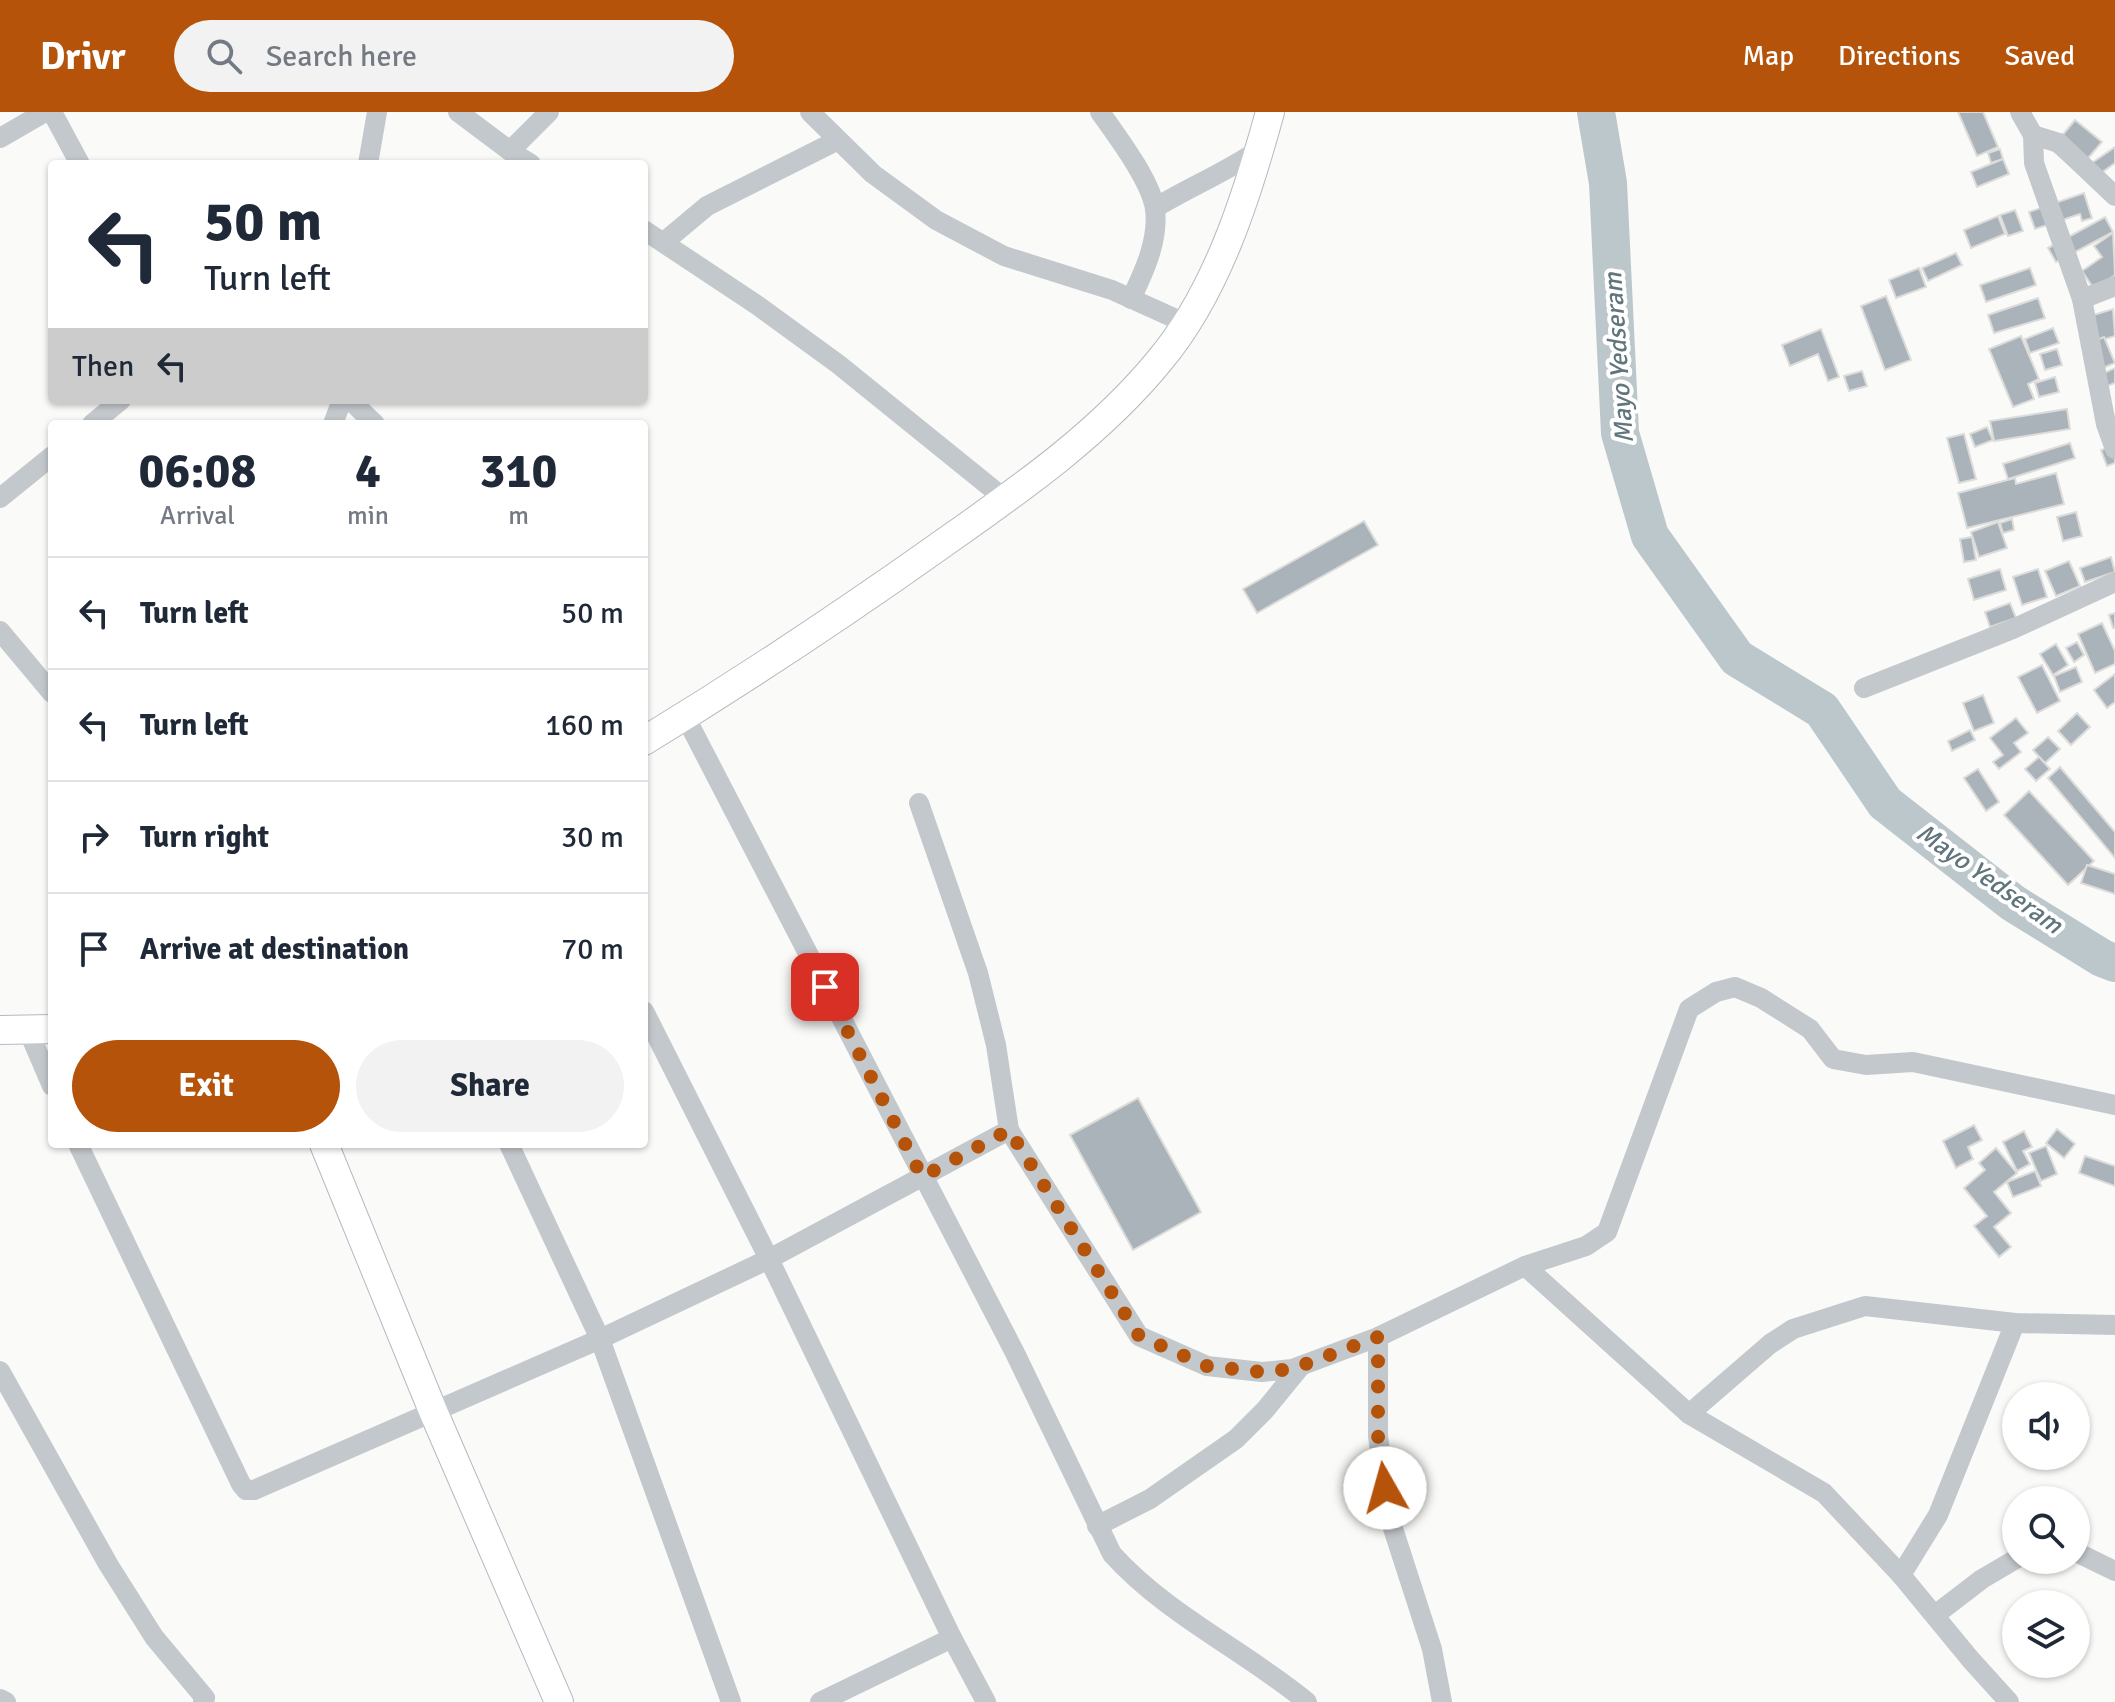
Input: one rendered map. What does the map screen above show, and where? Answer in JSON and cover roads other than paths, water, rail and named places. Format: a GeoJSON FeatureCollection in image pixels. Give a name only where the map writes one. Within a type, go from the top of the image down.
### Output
{"type":"FeatureCollection","features":[{"type":"Feature","properties":{"kind":"main road"},"geometry":{"type":"LineString","coordinates":[[648,739],[859,602],[1005,499],[1113,412],[1162,358],[1196,305],[1235,227],[1270,112]]}},
{"type":"Feature","properties":{"kind":"main road"},"geometry":{"type":"LineString","coordinates":[[326,1148],[433,1411],[559,1702]]}},
{"type":"Feature","properties":{"kind":"street"},"geometry":{"type":"LineString","coordinates":[[0,138],[45,112]]}},
{"type":"Feature","properties":{"kind":"street"},"geometry":{"type":"LineString","coordinates":[[52,112],[78,160]]}},
{"type":"Feature","properties":{"kind":"street"},"geometry":{"type":"LineString","coordinates":[[369,160],[377,112]]}},
{"type":"Feature","properties":{"kind":"street"},"geometry":{"type":"LineString","coordinates":[[458,112],[525,160]]}},
{"type":"Feature","properties":{"kind":"street"},"geometry":{"type":"LineString","coordinates":[[510,151],[549,112]]}},
{"type":"Feature","properties":{"kind":"street"},"geometry":{"type":"LineString","coordinates":[[810,112],[873,174],[936,220],[1004,256],[1131,299],[1185,323]]}},
{"type":"Feature","properties":{"kind":"street"},"geometry":{"type":"LineString","coordinates":[[1100,112],[1126,149],[1155,208],[1155,231],[1148,258],[1131,299]]}},
{"type":"Feature","properties":{"kind":"street"},"geometry":{"type":"LineString","coordinates":[[2020,112],[2033,135],[2034,163],[2082,299],[2106,424],[2115,449]]}},
{"type":"Feature","properties":{"kind":"street"},"geometry":{"type":"LineString","coordinates":[[2033,135],[2059,143],[2115,196]]}},
{"type":"Feature","properties":{"kind":"street"},"geometry":{"type":"LineString","coordinates":[[664,242],[707,206],[838,140]]}},
{"type":"Feature","properties":{"kind":"street"},"geometry":{"type":"LineString","coordinates":[[1155,208],[1231,169],[1260,149]]}},
{"type":"Feature","properties":{"kind":"street"},"geometry":{"type":"LineString","coordinates":[[648,232],[838,364],[1005,499]]}},
{"type":"Feature","properties":{"kind":"street"},"geometry":{"type":"LineString","coordinates":[[2082,299],[2115,286]]}},
{"type":"Feature","properties":{"kind":"street"},"geometry":{"type":"LineString","coordinates":[[346,404],[369,420]]}},
{"type":"Feature","properties":{"kind":"street"},"geometry":{"type":"LineString","coordinates":[[0,498],[48,459]]}},
{"type":"Feature","properties":{"kind":"street"},"geometry":{"type":"LineString","coordinates":[[1864,688],[2013,629],[2115,582]]}},
{"type":"Feature","properties":{"kind":"street"},"geometry":{"type":"LineString","coordinates":[[0,631],[48,688]]}},
{"type":"Feature","properties":{"kind":"street"},"geometry":{"type":"LineString","coordinates":[[685,716],[1015,1353],[1112,1554],[1130,1575],[1174,1610],[1270,1672],[1307,1702]]}},
{"type":"Feature","properties":{"kind":"street"},"geometry":{"type":"LineString","coordinates":[[919,803],[978,973],[996,1045],[1009,1130],[1139,1336],[1207,1366],[1262,1372],[1301,1366],[1378,1337],[1525,1266],[1586,1246],[1607,1232],[1689,1009],[1716,992],[1735,987],[1761,998],[1810,1029],[1833,1059],[1866,1065],[1913,1062],[2115,1105]]}},
{"type":"Feature","properties":{"kind":"street"},"geometry":{"type":"LineString","coordinates":[[648,1019],[986,1702]]}},
{"type":"Feature","properties":{"kind":"street"},"geometry":{"type":"LineString","coordinates":[[27,1030],[48,1077]]}},
{"type":"Feature","properties":{"kind":"street"},"geometry":{"type":"LineString","coordinates":[[80,1148],[246,1490],[254,1490],[600,1339],[769,1259],[1009,1130]]}},
{"type":"Feature","properties":{"kind":"street"},"geometry":{"type":"LineString","coordinates":[[511,1148],[600,1339],[731,1702]]}},
{"type":"Feature","properties":{"kind":"street"},"geometry":{"type":"LineString","coordinates":[[1525,1266],[1689,1414],[1824,1493],[1901,1575],[2009,1702]]}},
{"type":"Feature","properties":{"kind":"street"},"geometry":{"type":"LineString","coordinates":[[1689,1414],[1770,1344],[1793,1329],[1865,1306],[2015,1323],[2115,1325]]}},
{"type":"Feature","properties":{"kind":"street"},"geometry":{"type":"LineString","coordinates":[[1901,1575],[1938,1515],[2015,1323]]}},
{"type":"Feature","properties":{"kind":"street"},"geometry":{"type":"LineString","coordinates":[[1378,1337],[1378,1436],[1388,1513],[1432,1649],[1442,1702]]}},
{"type":"Feature","properties":{"kind":"street"},"geometry":{"type":"LineString","coordinates":[[1097,1526],[1150,1499],[1236,1439],[1301,1366]]}},
{"type":"Feature","properties":{"kind":"street"},"geometry":{"type":"LineString","coordinates":[[0,1371],[108,1564],[154,1637],[205,1698],[203,1702]]}},
{"type":"Feature","properties":{"kind":"street"},"geometry":{"type":"LineString","coordinates":[[2090,1559],[2115,1571]]}},
{"type":"Feature","properties":{"kind":"street"},"geometry":{"type":"LineString","coordinates":[[1935,1615],[2002,1567]]}},
{"type":"Feature","properties":{"kind":"street"},"geometry":{"type":"LineString","coordinates":[[820,1702],[952,1638]]}},
{"type":"Feature","properties":{"kind":"street"},"geometry":{"type":"LineString","coordinates":[[0,1699],[6,1702]]}},
{"type":"Feature","properties":{"kind":"waterway","name":"Mayo Yedseram"},"geometry":{"type":"LineString","coordinates":[[1596,112],[1608,183],[1620,433],[1650,536],[1737,658],[1822,710],[1885,803],[2013,903],[2115,963]]}}]}
